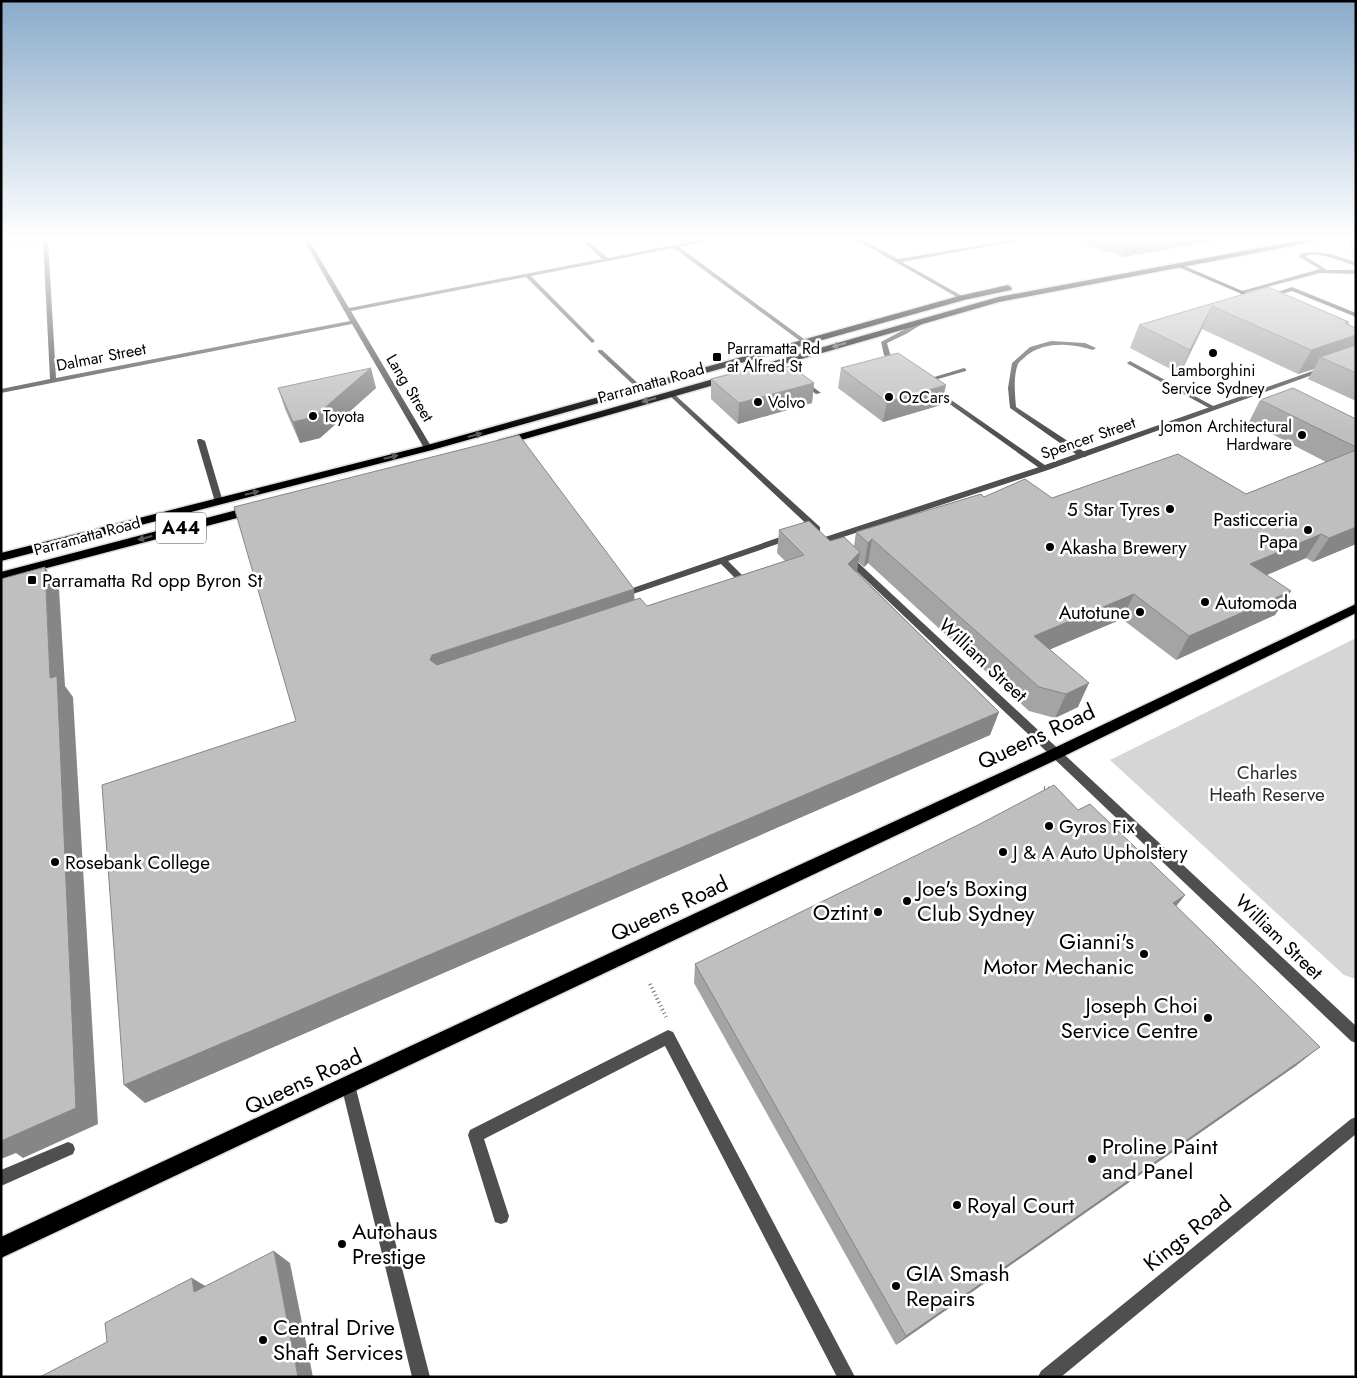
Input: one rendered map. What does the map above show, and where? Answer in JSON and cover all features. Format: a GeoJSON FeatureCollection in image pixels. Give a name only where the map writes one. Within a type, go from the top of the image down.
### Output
{"type":"FeatureCollection","features":[{"type":"Feature","properties":{"kind":"highway","name":"Parramatta Road"},"geometry":{"type":"LineString","coordinates":[[1,556],[428,448],[939,304]]}},
{"type":"Feature","properties":{"kind":"highway","name":"Parramatta Road"},"geometry":{"type":"LineString","coordinates":[[496,444],[983,304]]}},
{"type":"Feature","properties":{"kind":"highway","name":"Parramatta Road"},"geometry":{"type":"LineString","coordinates":[[1,576],[267,506]]}},
{"type":"Feature","properties":{"kind":"main road","name":"Queens Road"},"geometry":{"type":"LineString","coordinates":[[1,1248],[1055,754],[1356,608]]}},
{"type":"Feature","properties":{"kind":"street"},"geometry":{"type":"LineString","coordinates":[[49,304],[53,380]]}},
{"type":"Feature","properties":{"kind":"street","name":"Lang Street"},"geometry":{"type":"LineString","coordinates":[[344,304],[428,448]]}},
{"type":"Feature","properties":{"kind":"street"},"geometry":{"type":"LineString","coordinates":[[347,310],[376,304]]}},
{"type":"Feature","properties":{"kind":"street"},"geometry":{"type":"LineString","coordinates":[[555,304],[592,342]]}},
{"type":"Feature","properties":{"kind":"street"},"geometry":{"type":"LineString","coordinates":[[754,304],[805,342]]}},
{"type":"Feature","properties":{"kind":"street"},"geometry":{"type":"LineString","coordinates":[[1328,304],[1356,316]]}},
{"type":"Feature","properties":{"kind":"street"},"geometry":{"type":"LineString","coordinates":[[1348,319],[1356,316]]}},
{"type":"Feature","properties":{"kind":"street"},"geometry":{"type":"LineString","coordinates":[[887,364],[899,364],[889,358],[884,350],[884,342],[924,321]]}},
{"type":"Feature","properties":{"kind":"street","name":"Dalmar Street"},"geometry":{"type":"LineString","coordinates":[[1,390],[354,322]]}},
{"type":"Feature","properties":{"kind":"street"},"geometry":{"type":"LineString","coordinates":[[1083,454],[1013,408],[1011,388],[1015,363],[1032,348],[1051,343],[1086,345],[1093,348]]}},
{"type":"Feature","properties":{"kind":"street"},"geometry":{"type":"LineString","coordinates":[[600,351],[641,389]]}},
{"type":"Feature","properties":{"kind":"street"},"geometry":{"type":"LineString","coordinates":[[1130,363],[1213,408]]}},
{"type":"Feature","properties":{"kind":"street","name":"Spencer Street"},"geometry":{"type":"LineString","coordinates":[[828,539],[1045,468],[1329,368]]}},
{"type":"Feature","properties":{"kind":"street"},"geometry":{"type":"LineString","coordinates":[[964,370],[918,379],[1045,468]]}},
{"type":"Feature","properties":{"kind":"street"},"geometry":{"type":"LineString","coordinates":[[752,371],[770,375]]}},
{"type":"Feature","properties":{"kind":"street"},"geometry":{"type":"LineString","coordinates":[[797,378],[818,393]]}},
{"type":"Feature","properties":{"kind":"street"},"geometry":{"type":"LineString","coordinates":[[671,394],[835,546]]}},
{"type":"Feature","properties":{"kind":"street"},"geometry":{"type":"LineString","coordinates":[[201,441],[219,502]]}},
{"type":"Feature","properties":{"kind":"street"},"geometry":{"type":"LineString","coordinates":[[627,593],[816,528]]}},
{"type":"Feature","properties":{"kind":"street","name":"William Street"},"geometry":{"type":"LineString","coordinates":[[842,553],[1055,754],[1148,838],[1356,1036]]}},
{"type":"Feature","properties":{"kind":"street"},"geometry":{"type":"LineString","coordinates":[[722,560],[743,581],[724,588]]}},
{"type":"Feature","properties":{"kind":"street"},"geometry":{"type":"LineString","coordinates":[[501,1216],[475,1135],[668,1037],[846,1377]]}},
{"type":"Feature","properties":{"kind":"street"},"geometry":{"type":"LineString","coordinates":[[348,1085],[421,1377]]}},
{"type":"Feature","properties":{"kind":"street","name":"Kings Road"},"geometry":{"type":"LineString","coordinates":[[1047,1377],[1356,1124]]}},
{"type":"Feature","properties":{"kind":"street"},"geometry":{"type":"LineString","coordinates":[[1,1178],[68,1149]]}},
{"type":"Feature","properties":{"kind":"path"},"geometry":{"type":"LineString","coordinates":[[1044,788],[1055,789]]}},
{"type":"Feature","properties":{"kind":"path"},"geometry":{"type":"LineString","coordinates":[[650,984],[667,1020],[668,1037]]}},
{"type":"Feature","properties":{"kind":"green space","name":"Charles Heath Reserve"},"geometry":{"type":"Polygon","coordinates":[[[1356,638],[1356,979],[1344,975],[1110,760],[1356,638]]]}},
{"type":"Feature","properties":{"kind":"building"},"geometry":{"type":"Polygon","coordinates":[[[1209,304],[1308,304],[1349,322],[1345,323],[1356,328],[1356,335],[1311,350],[1212,306],[1190,350],[1139,325],[1209,304]]]}},
{"type":"Feature","properties":{"kind":"building"},"geometry":{"type":"Polygon","coordinates":[[[1356,345],[1356,373],[1320,357],[1356,345]]]}},
{"type":"Feature","properties":{"kind":"building"},"geometry":{"type":"Polygon","coordinates":[[[898,353],[946,385],[887,402],[841,368],[898,353]]]}},
{"type":"Feature","properties":{"kind":"building"},"geometry":{"type":"Polygon","coordinates":[[[778,362],[786,367],[791,366],[814,383],[739,403],[711,379],[778,362]]]}},
{"type":"Feature","properties":{"kind":"building"},"geometry":{"type":"Polygon","coordinates":[[[371,368],[314,417],[293,422],[278,388],[371,368]]]}},
{"type":"Feature","properties":{"kind":"building"},"geometry":{"type":"Polygon","coordinates":[[[1293,388],[1356,419],[1356,447],[1260,400],[1293,388]]]}},
{"type":"Feature","properties":{"kind":"building"},"geometry":{"type":"Polygon","coordinates":[[[519,435],[634,589],[432,655],[430,660],[437,665],[640,598],[647,606],[804,555],[779,530],[809,521],[830,541],[844,537],[860,552],[848,564],[999,712],[124,1085],[102,785],[296,721],[234,507],[519,435]]]}},
{"type":"Feature","properties":{"kind":"building"},"geometry":{"type":"Polygon","coordinates":[[[1356,450],[1356,527],[1329,538],[1321,534],[1250,564],[1291,591],[1189,636],[1134,594],[1034,636],[1089,683],[1066,694],[1039,687],[872,539],[868,543],[856,532],[981,494],[984,497],[1025,479],[1052,498],[1178,454],[1246,494],[1356,450]]]}},
{"type":"Feature","properties":{"kind":"building"},"geometry":{"type":"Polygon","coordinates":[[[45,567],[50,678],[57,676],[76,1108],[1,1141],[1,579],[45,567]]]}},
{"type":"Feature","properties":{"kind":"building","name":"Royal Court"},"geometry":{"type":"Polygon","coordinates":[[[1054,785],[1078,810],[1090,804],[1185,895],[1173,903],[1320,1047],[906,1336],[695,964],[976,826],[1054,785]]]}},
{"type":"Feature","properties":{"kind":"building"},"geometry":{"type":"Polygon","coordinates":[[[274,1251],[298,1377],[40,1377],[107,1342],[105,1323],[192,1278],[194,1292],[274,1251]]]}},
{"type":"Feature","properties":{"kind":"place","name":"Lamborghini Service Sydney"},"geometry":{"type":"Point","coordinates":[1213,353]}},
{"type":"Feature","properties":{"kind":"place","name":"Parramatta Rd at Alfred St"},"geometry":{"type":"Point","coordinates":[717,357]}},
{"type":"Feature","properties":{"kind":"place","name":"OzCars"},"geometry":{"type":"Point","coordinates":[889,397]}},
{"type":"Feature","properties":{"kind":"place","name":"Volvo"},"geometry":{"type":"Point","coordinates":[758,402]}},
{"type":"Feature","properties":{"kind":"place","name":"Toyota"},"geometry":{"type":"Point","coordinates":[313,416]}},
{"type":"Feature","properties":{"kind":"place","name":"Jomon Architectural Hardware"},"geometry":{"type":"Point","coordinates":[1302,435]}},
{"type":"Feature","properties":{"kind":"place","name":"5 Star Tyres"},"geometry":{"type":"Point","coordinates":[1170,509]}},
{"type":"Feature","properties":{"kind":"place","name":"Pasticceria Papa"},"geometry":{"type":"Point","coordinates":[1308,530]}},
{"type":"Feature","properties":{"kind":"place","name":"Akasha Brewery"},"geometry":{"type":"Point","coordinates":[1050,547]}},
{"type":"Feature","properties":{"kind":"place","name":"Parramatta Rd opp Byron St"},"geometry":{"type":"Point","coordinates":[32,580]}},
{"type":"Feature","properties":{"kind":"place","name":"Automoda"},"geometry":{"type":"Point","coordinates":[1205,602]}},
{"type":"Feature","properties":{"kind":"place","name":"Autotune"},"geometry":{"type":"Point","coordinates":[1140,612]}},
{"type":"Feature","properties":{"kind":"place","name":"Gyros Fix"},"geometry":{"type":"Point","coordinates":[1049,826]}},
{"type":"Feature","properties":{"kind":"place","name":"J & A Auto Upholstery"},"geometry":{"type":"Point","coordinates":[1003,852]}},
{"type":"Feature","properties":{"kind":"place","name":"Rosebank College"},"geometry":{"type":"Point","coordinates":[55,862]}},
{"type":"Feature","properties":{"kind":"place","name":"Joe's Boxing Club Sydney"},"geometry":{"type":"Point","coordinates":[907,901]}},
{"type":"Feature","properties":{"kind":"place","name":"Oztint"},"geometry":{"type":"Point","coordinates":[878,912]}},
{"type":"Feature","properties":{"kind":"place","name":"Gianni's Motor Mechanic"},"geometry":{"type":"Point","coordinates":[1144,954]}},
{"type":"Feature","properties":{"kind":"place","name":"Joseph Choi Service Centre"},"geometry":{"type":"Point","coordinates":[1208,1018]}},
{"type":"Feature","properties":{"kind":"place","name":"Proline Paint and Panel"},"geometry":{"type":"Point","coordinates":[1092,1159]}},
{"type":"Feature","properties":{"kind":"place","name":"Royal Court"},"geometry":{"type":"Point","coordinates":[957,1205]}},
{"type":"Feature","properties":{"kind":"place","name":"Autohaus Prestige"},"geometry":{"type":"Point","coordinates":[342,1244]}},
{"type":"Feature","properties":{"kind":"place","name":"GIA Smash Repairs"},"geometry":{"type":"Point","coordinates":[896,1286]}},
{"type":"Feature","properties":{"kind":"place","name":"Central Drive Shaft Services"},"geometry":{"type":"Point","coordinates":[263,1340]}}]}
